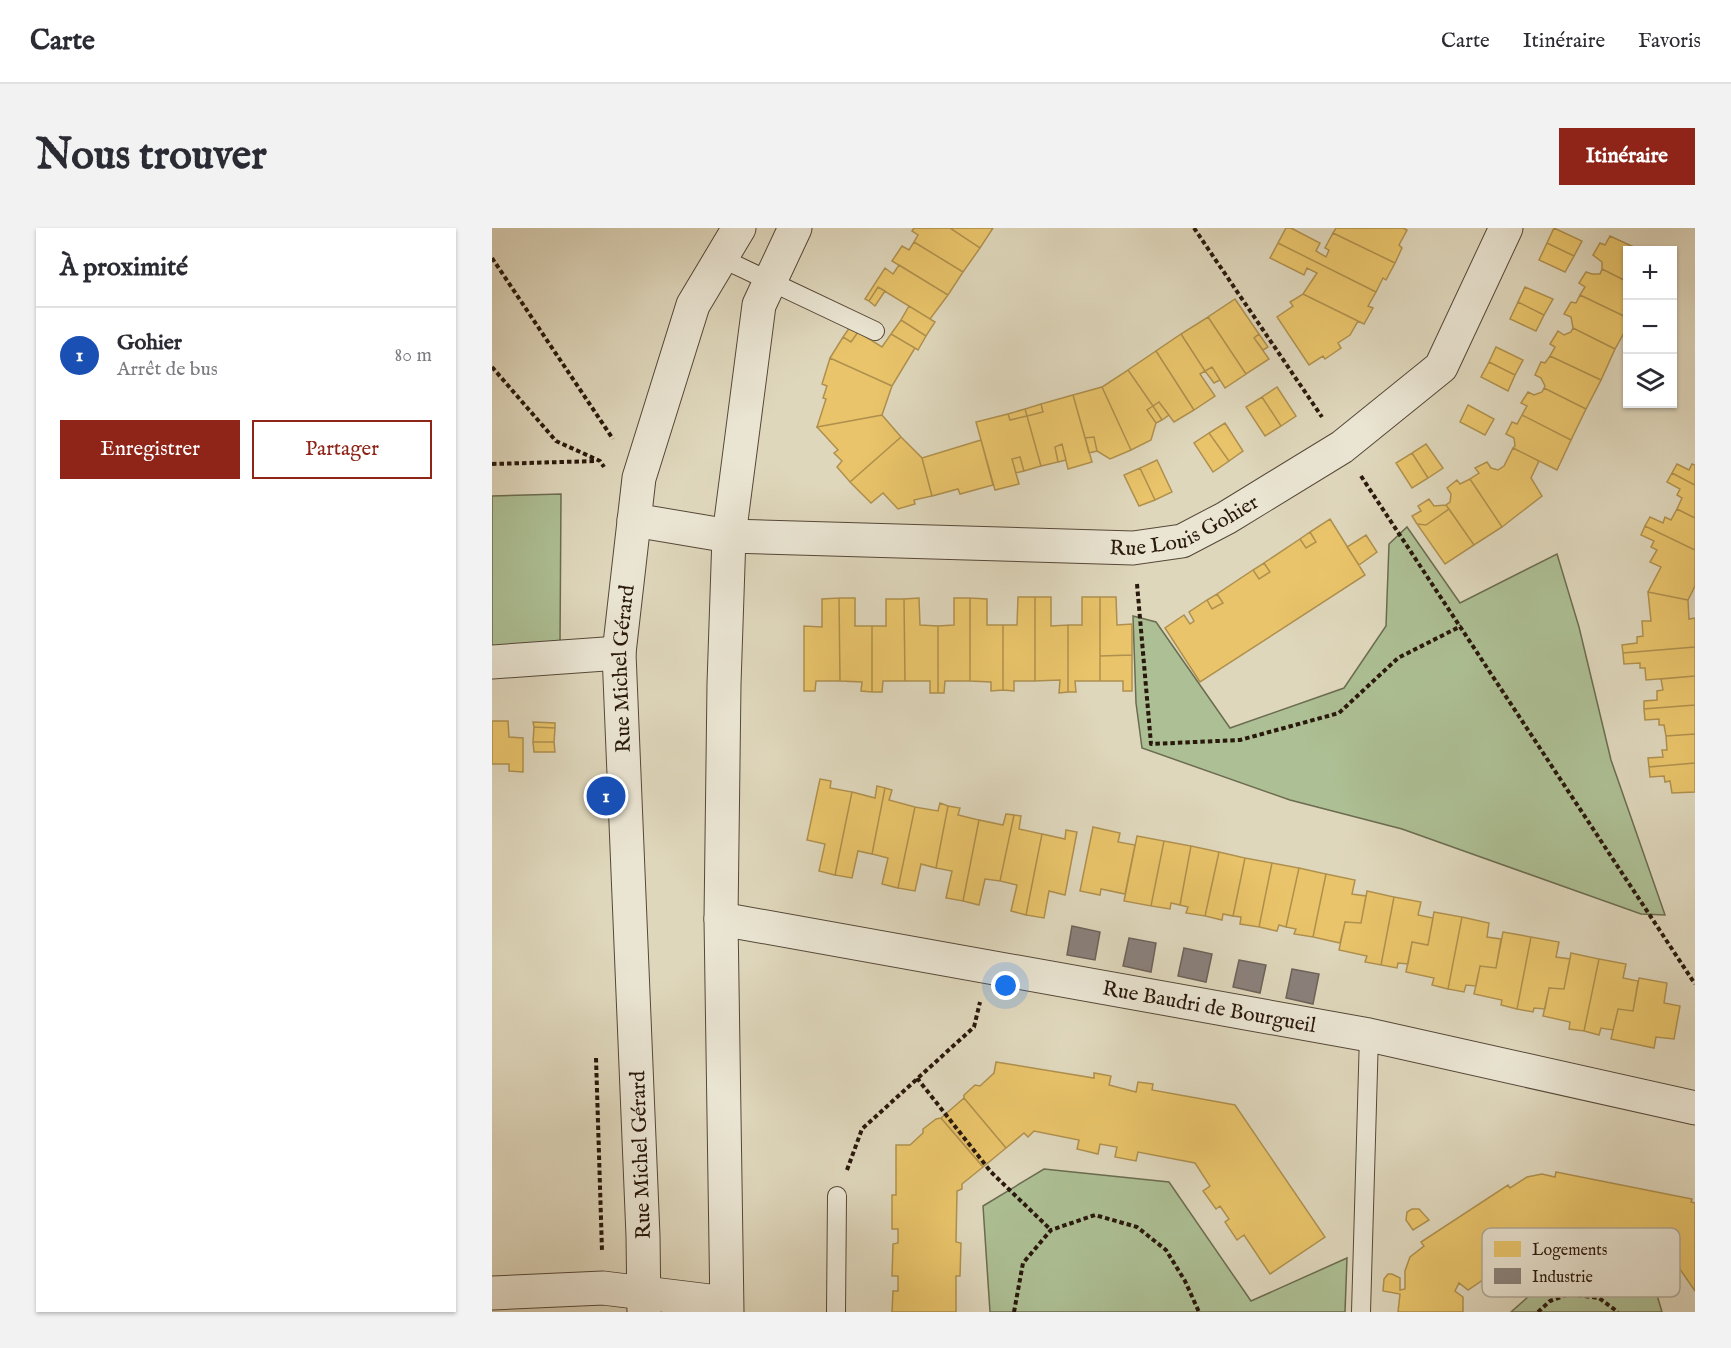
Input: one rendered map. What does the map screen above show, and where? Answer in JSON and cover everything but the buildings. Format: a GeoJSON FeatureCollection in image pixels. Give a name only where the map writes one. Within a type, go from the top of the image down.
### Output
{"type":"FeatureCollection","features":[{"type":"Feature","properties":{"kind":"street","name":"Rue Michel Gérard"},"geometry":{"type":"LineString","coordinates":[[644,1303],[619,653],[639,478],[693,305],[739,228]]}},
{"type":"Feature","properties":{"kind":"street"},"geometry":{"type":"LineString","coordinates":[[492,1293],[603,1288],[644,1303],[727,1308],[721,919],[724,684],[729,536],[759,305],[795,228]]}},
{"type":"Feature","properties":{"kind":"street","name":"Rue Louis Gohier"},"geometry":{"type":"LineString","coordinates":[[634,520],[729,536],[1133,548],[1182,541],[1226,518],[1342,447],[1442,367],[1506,228]]}},
{"type":"Feature","properties":{"kind":"street"},"geometry":{"type":"LineString","coordinates":[[492,662],[619,653]]}},
{"type":"Feature","properties":{"kind":"street","name":"Rue Baudri de Bourgueil"},"geometry":{"type":"LineString","coordinates":[[721,919],[1368,1035],[1695,1108]]}},
{"type":"Feature","properties":{"kind":"lane"},"geometry":{"type":"LineString","coordinates":[[721,258],[875,331]]}},
{"type":"Feature","properties":{"kind":"lane"},"geometry":{"type":"LineString","coordinates":[[1361,1312],[1368,1035]]}},
{"type":"Feature","properties":{"kind":"lane"},"geometry":{"type":"LineString","coordinates":[[836,1312],[837,1196]]}},
{"type":"Feature","properties":{"kind":"path"},"geometry":{"type":"LineString","coordinates":[[1194,228],[1461,626],[1695,984]]}},
{"type":"Feature","properties":{"kind":"path"},"geometry":{"type":"LineString","coordinates":[[492,258],[639,478]]}},
{"type":"Feature","properties":{"kind":"path"},"geometry":{"type":"LineString","coordinates":[[492,368],[556,441],[639,478]]}},
{"type":"Feature","properties":{"kind":"path"},"geometry":{"type":"LineString","coordinates":[[492,464],[600,461]]}},
{"type":"Feature","properties":{"kind":"path"},"geometry":{"type":"LineString","coordinates":[[600,461],[605,470]]}},
{"type":"Feature","properties":{"kind":"path"},"geometry":{"type":"LineString","coordinates":[[1133,548],[1151,744],[1240,740],[1339,713],[1398,658],[1461,626]]}},
{"type":"Feature","properties":{"kind":"path"},"geometry":{"type":"LineString","coordinates":[[837,1196],[862,1129],[974,1027],[988,967]]}},
{"type":"Feature","properties":{"kind":"path"},"geometry":{"type":"LineString","coordinates":[[917,1078],[991,1172],[1051,1230]]}},
{"type":"Feature","properties":{"kind":"path"},"geometry":{"type":"LineString","coordinates":[[1014,1312],[1023,1263],[1051,1230],[1095,1215],[1137,1227],[1166,1250],[1185,1281],[1199,1312]]}},
{"type":"Feature","properties":{"kind":"path"},"geometry":{"type":"LineString","coordinates":[[1538,1312],[1550,1301],[1561,1297]]}},
{"type":"Feature","properties":{"kind":"path"},"geometry":{"type":"LineString","coordinates":[[1592,1297],[1599,1298],[1618,1312]]}},
{"type":"Feature","properties":{"kind":"green space"},"geometry":{"type":"Polygon","coordinates":[[[561,494],[560,645],[492,648],[492,496],[561,494]]]}},
{"type":"Feature","properties":{"kind":"green space"},"geometry":{"type":"Polygon","coordinates":[[[1407,527],[1460,603],[1557,554],[1579,627],[1611,760],[1665,915],[1641,914],[1402,829],[1290,800],[1142,748],[1136,703],[1133,616],[1156,622],[1230,728],[1344,688],[1386,626],[1389,544],[1407,527]]]}},
{"type":"Feature","properties":{"kind":"green space"},"geometry":{"type":"Polygon","coordinates":[[[1044,1169],[1169,1182],[1251,1301],[1347,1258],[1345,1312],[990,1312],[983,1206],[1044,1169]]]}},
{"type":"Feature","properties":{"kind":"green space"},"geometry":{"type":"Polygon","coordinates":[[[1528,1297],[1658,1297],[1662,1312],[1511,1312],[1528,1297]]]}},
{"type":"Feature","properties":{"kind":"place","name":"Gohier"},"geometry":{"type":"Point","coordinates":[606,796]}}]}
